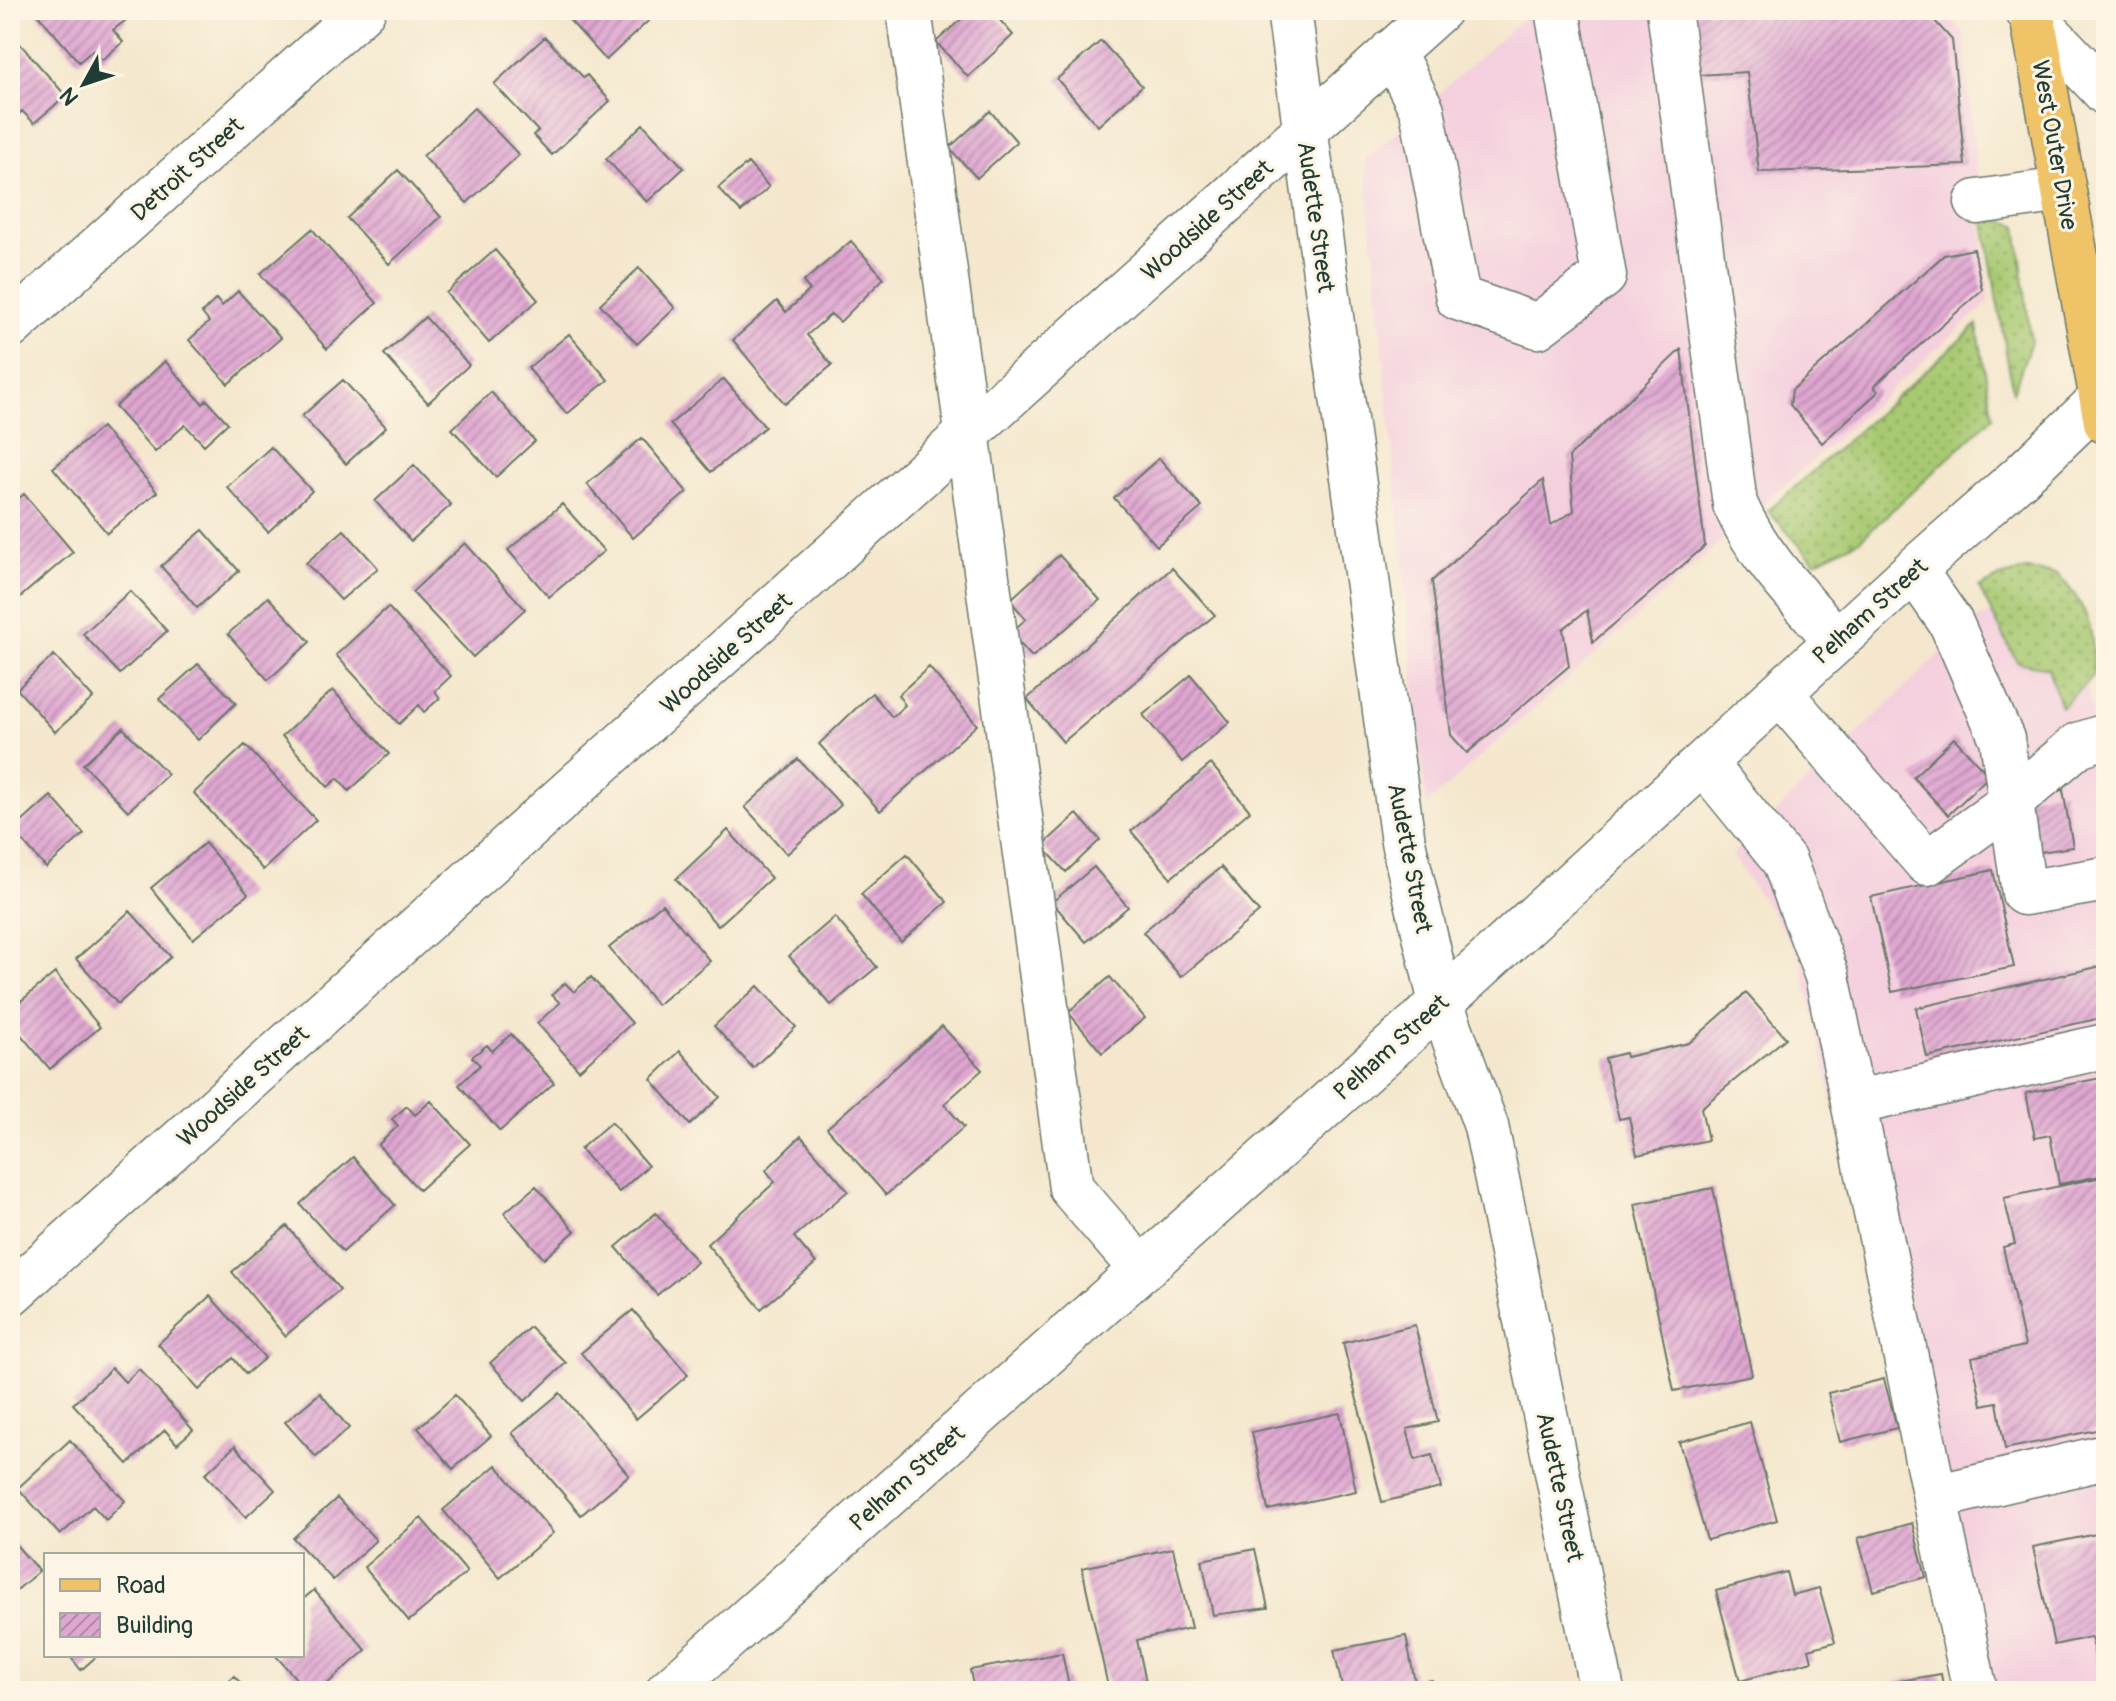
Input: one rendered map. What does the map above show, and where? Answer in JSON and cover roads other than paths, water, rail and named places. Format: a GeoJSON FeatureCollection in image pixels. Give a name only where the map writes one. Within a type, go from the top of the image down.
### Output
{"type":"FeatureCollection","features":[{"type":"Feature","properties":{"kind":"main road","name":"West Outer Drive"},"geometry":{"type":"LineString","coordinates":[[2029,12],[2104,404]]}},
{"type":"Feature","properties":{"kind":"street","name":"Detroit Street"},"geometry":{"type":"LineString","coordinates":[[10,327],[363,10]]}},
{"type":"Feature","properties":{"kind":"street"},"geometry":{"type":"LineString","coordinates":[[909,10],[1071,1188],[1141,1269]]}},
{"type":"Feature","properties":{"kind":"street","name":"Audette Street"},"geometry":{"type":"LineString","coordinates":[[1289,10],[1403,842],[1441,1003],[1486,1126],[1602,1691]]}},
{"type":"Feature","properties":{"kind":"street","name":"Woodside Street"},"geometry":{"type":"LineString","coordinates":[[10,1294],[1439,10]]}},
{"type":"Feature","properties":{"kind":"street"},"geometry":{"type":"LineString","coordinates":[[1392,51],[1422,110],[1458,298],[1538,326],[1604,276],[1557,10]]}},
{"type":"Feature","properties":{"kind":"street"},"geometry":{"type":"LineString","coordinates":[[1669,10],[1735,504],[1746,530],[1769,563],[1837,641]]}},
{"type":"Feature","properties":{"kind":"street"},"geometry":{"type":"LineString","coordinates":[[2029,12],[2106,93]]}},
{"type":"Feature","properties":{"kind":"street"},"geometry":{"type":"LineString","coordinates":[[1977,202],[2063,190]]}},
{"type":"Feature","properties":{"kind":"street","name":"Pelham Street"},"geometry":{"type":"LineString","coordinates":[[668,1691],[1441,1003],[1914,570],[2104,404]]}},
{"type":"Feature","properties":{"kind":"street"},"geometry":{"type":"LineString","coordinates":[[1914,570],[1951,623],[2002,739],[2024,893],[2106,879]]}},
{"type":"Feature","properties":{"kind":"street"},"geometry":{"type":"LineString","coordinates":[[1780,693],[1927,863],[2011,802],[2078,745],[2106,736]]}},
{"type":"Feature","properties":{"kind":"street"},"geometry":{"type":"LineString","coordinates":[[1704,763],[1784,861],[1827,976],[1975,1691]]}},
{"type":"Feature","properties":{"kind":"street"},"geometry":{"type":"LineString","coordinates":[[1853,1103],[2106,1046]]}},
{"type":"Feature","properties":{"kind":"street"},"geometry":{"type":"LineString","coordinates":[[1935,1497],[2106,1457]]}}]}
